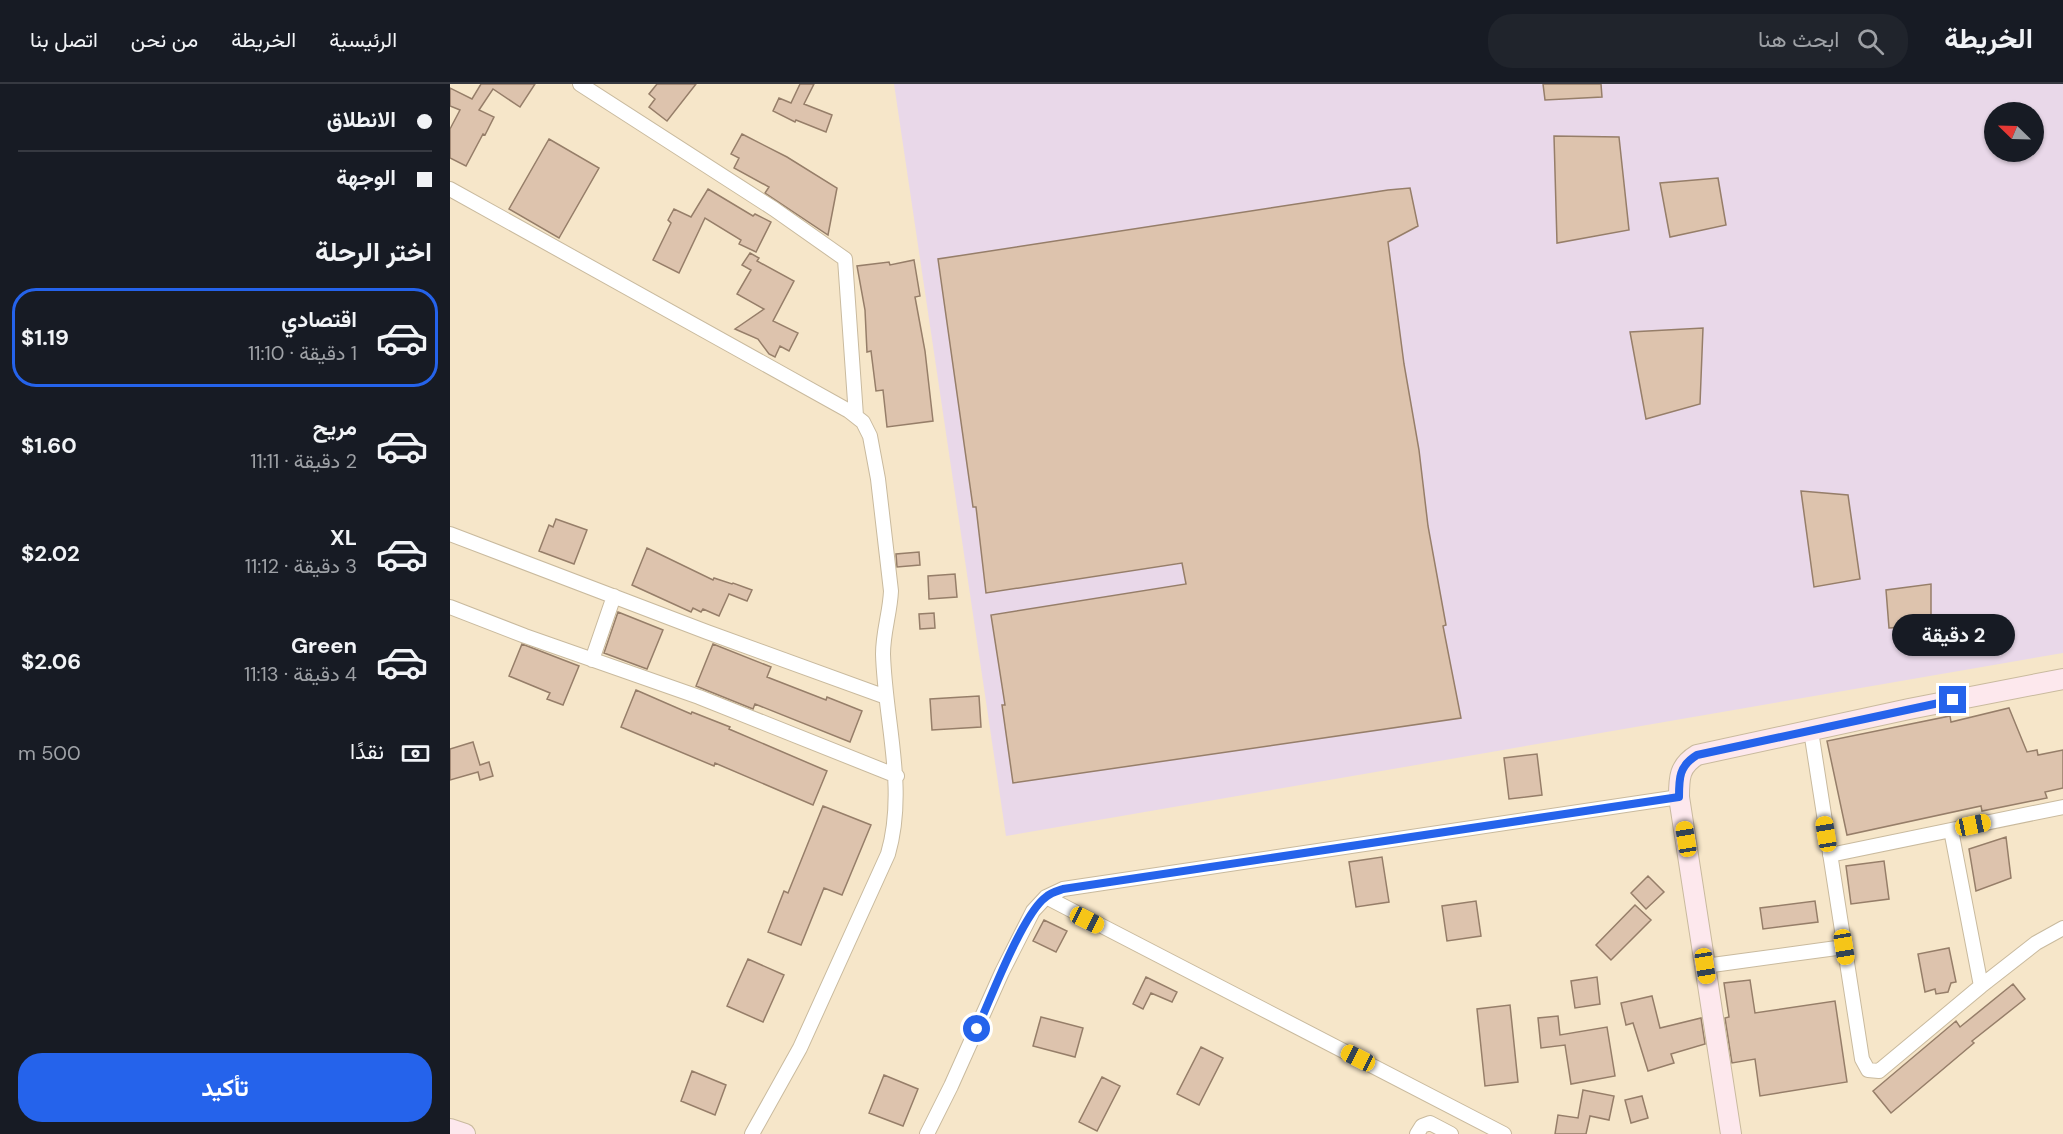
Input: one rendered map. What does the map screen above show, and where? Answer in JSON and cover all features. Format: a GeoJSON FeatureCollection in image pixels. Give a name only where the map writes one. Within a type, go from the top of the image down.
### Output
{"type":"FeatureCollection","features":[{"type":"Feature","properties":{"kind":"main road"},"geometry":{"type":"LineString","coordinates":[[1731,1134],[1679,797],[1679,777],[1683,767],[1697,755],[1909,709],[2063,679]]}},
{"type":"Feature","properties":{"kind":"main road"},"geometry":{"type":"LineString","coordinates":[[450,1129],[465,1134]]}},
{"type":"Feature","properties":{"kind":"street"},"geometry":{"type":"LineString","coordinates":[[580,84],[774,209],[845,259],[856,416]]}},
{"type":"Feature","properties":{"kind":"street"},"geometry":{"type":"LineString","coordinates":[[450,189],[856,416],[863,422],[870,436],[878,479],[890,580],[890,605],[883,634],[886,697],[897,776],[894,835],[888,854],[800,1048],[752,1134]]}},
{"type":"Feature","properties":{"kind":"street"},"geometry":{"type":"LineString","coordinates":[[450,534],[886,697]]}},
{"type":"Feature","properties":{"kind":"street"},"geometry":{"type":"LineString","coordinates":[[592,660],[614,596]]}},
{"type":"Feature","properties":{"kind":"street"},"geometry":{"type":"LineString","coordinates":[[450,607],[699,697],[897,776]]}},
{"type":"Feature","properties":{"kind":"street"},"geometry":{"type":"LineString","coordinates":[[1810,731],[1862,1059],[1868,1070],[1879,1071],[2036,943],[2063,928]]}},
{"type":"Feature","properties":{"kind":"street"},"geometry":{"type":"LineString","coordinates":[[927,1134],[1033,911],[1046,897],[1063,889],[1679,797]]}},
{"type":"Feature","properties":{"kind":"street"},"geometry":{"type":"LineString","coordinates":[[1830,855],[2063,807]]}},
{"type":"Feature","properties":{"kind":"street"},"geometry":{"type":"LineString","coordinates":[[1951,830],[1981,986]]}},
{"type":"Feature","properties":{"kind":"street"},"geometry":{"type":"LineString","coordinates":[[1046,897],[1504,1134]]}},
{"type":"Feature","properties":{"kind":"street"},"geometry":{"type":"LineString","coordinates":[[1705,966],[1844,947]]}},
{"type":"Feature","properties":{"kind":"street"},"geometry":{"type":"LineString","coordinates":[[1417,1134],[1422,1126],[1430,1123],[1451,1134]]}},
{"type":"Feature","properties":{"kind":"shaded area"},"geometry":{"type":"Polygon","coordinates":[[[894,84],[2063,84],[2063,653],[1006,836],[894,84]]]}},
{"type":"Feature","properties":{"kind":"building"},"geometry":{"type":"Polygon","coordinates":[[[481,84],[535,84],[520,107],[493,89],[479,110],[494,117],[466,166],[450,158],[450,129],[460,110],[450,106],[450,88],[472,99],[481,84]]]}},
{"type":"Feature","properties":{"kind":"building"},"geometry":{"type":"Polygon","coordinates":[[[657,84],[696,84],[667,121],[649,107],[655,99],[649,94],[657,84]]]}},
{"type":"Feature","properties":{"kind":"building"},"geometry":{"type":"Polygon","coordinates":[[[800,84],[814,84],[804,104],[832,115],[826,132],[796,120],[795,122],[773,111],[779,98],[791,103],[800,84]]]}},
{"type":"Feature","properties":{"kind":"building"},"geometry":{"type":"Polygon","coordinates":[[[1543,84],[1601,84],[1602,97],[1545,100],[1543,84]]]}},
{"type":"Feature","properties":{"kind":"building"},"geometry":{"type":"Polygon","coordinates":[[[742,134],[787,157],[837,188],[828,235],[765,193],[769,187],[734,168],[739,158],[731,154],[742,134]]]}},
{"type":"Feature","properties":{"kind":"building"},"geometry":{"type":"Polygon","coordinates":[[[1554,136],[1619,137],[1629,230],[1557,243],[1554,136]]]}},
{"type":"Feature","properties":{"kind":"building"},"geometry":{"type":"Polygon","coordinates":[[[549,139],[599,168],[559,238],[509,209],[549,139]]]}},
{"type":"Feature","properties":{"kind":"building"},"geometry":{"type":"Polygon","coordinates":[[[1718,178],[1726,225],[1670,237],[1660,183],[1718,178]]]}},
{"type":"Feature","properties":{"kind":"building"},"geometry":{"type":"Polygon","coordinates":[[[1410,188],[1418,226],[1388,242],[1428,526],[1446,625],[1443,626],[1461,718],[1013,783],[1002,705],[1005,705],[991,615],[1186,584],[1182,563],[986,593],[976,507],[973,507],[938,259],[1410,188]]]}},
{"type":"Feature","properties":{"kind":"building"},"geometry":{"type":"Polygon","coordinates":[[[708,189],[753,216],[755,214],[771,222],[756,252],[739,244],[741,240],[705,218],[679,273],[653,260],[671,223],[668,220],[674,209],[691,217],[708,189]]]}},
{"type":"Feature","properties":{"kind":"building"},"geometry":{"type":"Polygon","coordinates":[[[750,253],[759,258],[757,261],[794,281],[773,321],[798,333],[789,351],[780,346],[775,357],[769,354],[758,339],[735,329],[764,309],[737,294],[751,270],[742,265],[750,253]]]}},
{"type":"Feature","properties":{"kind":"building"},"geometry":{"type":"Polygon","coordinates":[[[914,260],[920,296],[915,297],[925,351],[933,421],[887,427],[883,390],[876,391],[871,351],[867,352],[865,310],[857,266],[889,262],[890,265],[914,260]]]}},
{"type":"Feature","properties":{"kind":"building"},"geometry":{"type":"Polygon","coordinates":[[[1703,328],[1700,404],[1646,419],[1630,332],[1703,328]]]}},
{"type":"Feature","properties":{"kind":"building"},"geometry":{"type":"Polygon","coordinates":[[[1801,491],[1848,495],[1860,579],[1814,587],[1801,491]]]}},
{"type":"Feature","properties":{"kind":"building"},"geometry":{"type":"Polygon","coordinates":[[[556,519],[587,530],[574,564],[539,551],[549,525],[553,527],[556,519]]]}},
{"type":"Feature","properties":{"kind":"building"},"geometry":{"type":"Polygon","coordinates":[[[647,548],[713,580],[714,578],[752,590],[747,601],[729,594],[719,616],[703,609],[701,612],[693,608],[691,612],[632,585],[647,548]]]}},
{"type":"Feature","properties":{"kind":"building"},"geometry":{"type":"Polygon","coordinates":[[[919,552],[920,565],[897,567],[896,554],[919,552]]]}},
{"type":"Feature","properties":{"kind":"building"},"geometry":{"type":"Polygon","coordinates":[[[955,574],[957,597],[929,599],[928,576],[955,574]]]}},
{"type":"Feature","properties":{"kind":"building"},"geometry":{"type":"Polygon","coordinates":[[[1931,584],[1931,626],[1889,628],[1886,590],[1931,584]]]}},
{"type":"Feature","properties":{"kind":"building"},"geometry":{"type":"Polygon","coordinates":[[[618,612],[663,630],[647,669],[604,653],[618,612]]]}},
{"type":"Feature","properties":{"kind":"building"},"geometry":{"type":"Polygon","coordinates":[[[934,613],[935,628],[920,629],[919,614],[934,613]]]}},
{"type":"Feature","properties":{"kind":"building"},"geometry":{"type":"Polygon","coordinates":[[[522,644],[579,666],[563,705],[547,699],[550,693],[509,676],[522,644]]]}},
{"type":"Feature","properties":{"kind":"building"},"geometry":{"type":"Polygon","coordinates":[[[713,644],[771,667],[767,677],[862,711],[850,742],[755,704],[753,709],[696,686],[713,644]]]}},
{"type":"Feature","properties":{"kind":"building"},"geometry":{"type":"Polygon","coordinates":[[[636,690],[691,714],[692,712],[730,727],[729,729],[827,771],[813,805],[715,763],[714,766],[621,727],[636,690]]]}},
{"type":"Feature","properties":{"kind":"building"},"geometry":{"type":"Polygon","coordinates":[[[979,696],[981,727],[932,730],[930,699],[979,696]]]}},
{"type":"Feature","properties":{"kind":"building"},"geometry":{"type":"Polygon","coordinates":[[[2009,708],[2027,752],[2037,750],[2038,755],[2063,750],[2063,788],[2045,792],[2047,798],[1982,811],[1981,806],[1847,835],[1827,741],[1950,716],[1951,722],[2009,708]]]}},
{"type":"Feature","properties":{"kind":"building"},"geometry":{"type":"Polygon","coordinates":[[[473,742],[480,765],[489,762],[493,776],[480,780],[478,772],[450,780],[450,749],[473,742]]]}},
{"type":"Feature","properties":{"kind":"building"},"geometry":{"type":"Polygon","coordinates":[[[1537,754],[1542,795],[1509,799],[1504,758],[1537,754]]]}},
{"type":"Feature","properties":{"kind":"building"},"geometry":{"type":"Polygon","coordinates":[[[823,806],[871,825],[842,895],[824,888],[801,945],[768,932],[784,891],[788,893],[823,806]]]}},
{"type":"Feature","properties":{"kind":"building"},"geometry":{"type":"Polygon","coordinates":[[[2006,837],[2011,878],[1976,891],[1969,849],[2006,837]]]}},
{"type":"Feature","properties":{"kind":"building"},"geometry":{"type":"Polygon","coordinates":[[[1382,857],[1389,902],[1356,907],[1349,862],[1382,857]]]}},
{"type":"Feature","properties":{"kind":"building"},"geometry":{"type":"Polygon","coordinates":[[[1884,861],[1889,899],[1851,904],[1846,866],[1884,861]]]}},
{"type":"Feature","properties":{"kind":"building"},"geometry":{"type":"Polygon","coordinates":[[[1648,876],[1664,892],[1646,909],[1631,893],[1648,876]]]}},
{"type":"Feature","properties":{"kind":"building"},"geometry":{"type":"Polygon","coordinates":[[[1476,901],[1481,936],[1447,941],[1442,906],[1476,901]]]}},
{"type":"Feature","properties":{"kind":"building"},"geometry":{"type":"Polygon","coordinates":[[[1815,901],[1818,922],[1763,929],[1760,908],[1815,901]]]}},
{"type":"Feature","properties":{"kind":"building"},"geometry":{"type":"Polygon","coordinates":[[[1635,905],[1651,920],[1611,960],[1596,945],[1635,905]]]}},
{"type":"Feature","properties":{"kind":"building"},"geometry":{"type":"Polygon","coordinates":[[[1044,920],[1067,931],[1056,952],[1033,941],[1044,920]]]}},
{"type":"Feature","properties":{"kind":"building"},"geometry":{"type":"Polygon","coordinates":[[[1949,948],[1956,982],[1951,983],[1948,992],[1936,994],[1935,989],[1925,992],[1918,954],[1949,948]]]}},
{"type":"Feature","properties":{"kind":"building"},"geometry":{"type":"Polygon","coordinates":[[[748,959],[784,975],[763,1022],[727,1006],[748,959]]]}},
{"type":"Feature","properties":{"kind":"building"},"geometry":{"type":"Polygon","coordinates":[[[1146,977],[1177,992],[1172,1002],[1151,993],[1143,1009],[1133,1004],[1146,977]]]}},
{"type":"Feature","properties":{"kind":"building"},"geometry":{"type":"Polygon","coordinates":[[[1597,977],[1600,1004],[1575,1008],[1571,981],[1597,977]]]}},
{"type":"Feature","properties":{"kind":"building"},"geometry":{"type":"Polygon","coordinates":[[[1750,980],[1755,1013],[1835,1001],[1847,1082],[1760,1096],[1755,1059],[1732,1063],[1725,1018],[1729,1017],[1724,983],[1750,980]]]}},
{"type":"Feature","properties":{"kind":"building"},"geometry":{"type":"Polygon","coordinates":[[[2013,984],[2025,999],[1972,1041],[1974,1043],[1891,1113],[1873,1091],[1956,1021],[1960,1027],[2013,984]]]}},
{"type":"Feature","properties":{"kind":"building"},"geometry":{"type":"Polygon","coordinates":[[[1652,996],[1660,1028],[1701,1018],[1705,1044],[1671,1054],[1674,1063],[1648,1071],[1633,1023],[1626,1025],[1621,1003],[1652,996]]]}},
{"type":"Feature","properties":{"kind":"building"},"geometry":{"type":"Polygon","coordinates":[[[1510,1005],[1518,1082],[1485,1086],[1477,1009],[1510,1005]]]}},
{"type":"Feature","properties":{"kind":"building"},"geometry":{"type":"Polygon","coordinates":[[[1558,1016],[1560,1035],[1607,1027],[1615,1076],[1571,1084],[1565,1045],[1541,1048],[1538,1018],[1558,1016]]]}},
{"type":"Feature","properties":{"kind":"building"},"geometry":{"type":"Polygon","coordinates":[[[1041,1017],[1083,1028],[1075,1057],[1033,1046],[1041,1017]]]}},
{"type":"Feature","properties":{"kind":"building"},"geometry":{"type":"Polygon","coordinates":[[[1201,1047],[1223,1058],[1199,1105],[1177,1094],[1201,1047]]]}},
{"type":"Feature","properties":{"kind":"building"},"geometry":{"type":"Polygon","coordinates":[[[692,1071],[726,1085],[715,1115],[681,1101],[692,1071]]]}},
{"type":"Feature","properties":{"kind":"building"},"geometry":{"type":"Polygon","coordinates":[[[884,1075],[918,1089],[903,1126],[869,1113],[884,1075]]]}},
{"type":"Feature","properties":{"kind":"building"},"geometry":{"type":"Polygon","coordinates":[[[1102,1077],[1120,1086],[1097,1131],[1079,1122],[1102,1077]]]}},
{"type":"Feature","properties":{"kind":"building"},"geometry":{"type":"Polygon","coordinates":[[[1583,1090],[1614,1096],[1609,1120],[1590,1116],[1586,1134],[1555,1134],[1558,1115],[1578,1118],[1583,1090]]]}},
{"type":"Feature","properties":{"kind":"building"},"geometry":{"type":"Polygon","coordinates":[[[1642,1096],[1648,1118],[1631,1123],[1625,1100],[1642,1096]]]}},
{"type":"Feature","properties":{"kind":"route"},"geometry":{"type":"LineString","coordinates":[[977,1029],[1002,972],[1033,911],[1046,897],[1063,889],[1679,797],[1679,777],[1683,767],[1697,755],[1953,700]]}}]}
